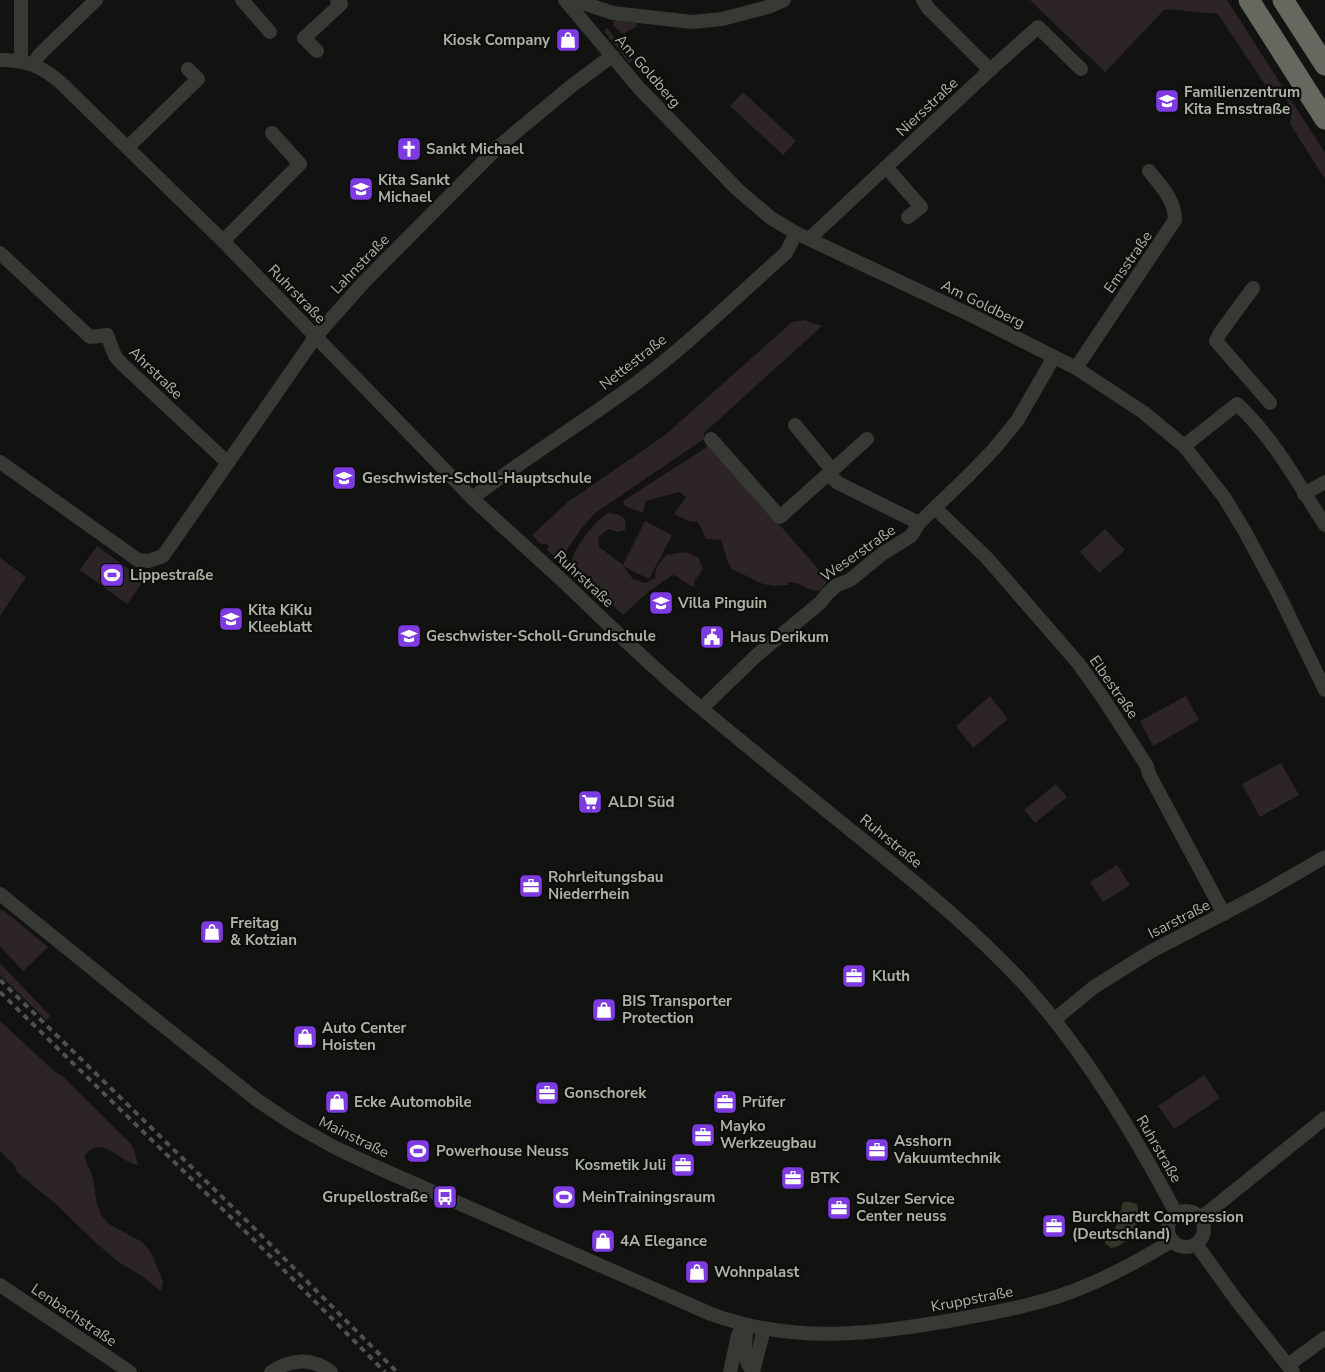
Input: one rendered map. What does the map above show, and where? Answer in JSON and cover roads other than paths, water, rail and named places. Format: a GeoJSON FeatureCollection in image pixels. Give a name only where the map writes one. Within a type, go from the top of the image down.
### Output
{"type":"FeatureCollection","features":[{"type":"Feature","properties":{"kind":"highway"},"geometry":{"type":"LineString","coordinates":[[1249,0],[1325,119]]}},
{"type":"Feature","properties":{"kind":"highway"},"geometry":{"type":"LineString","coordinates":[[1283,0],[1325,65]]}},
{"type":"Feature","properties":{"kind":"street"},"geometry":{"type":"LineString","coordinates":[[21,0],[27,63]]}},
{"type":"Feature","properties":{"kind":"street"},"geometry":{"type":"LineString","coordinates":[[0,60],[27,63],[40,54],[96,0]]}},
{"type":"Feature","properties":{"kind":"street"},"geometry":{"type":"LineString","coordinates":[[242,0],[270,32]]}},
{"type":"Feature","properties":{"kind":"street"},"geometry":{"type":"LineString","coordinates":[[317,51],[304,38],[341,4],[337,0]]}},
{"type":"Feature","properties":{"kind":"street","name":"Am Goldberg"},"geometry":{"type":"LineString","coordinates":[[565,0],[639,88],[738,190],[771,218],[796,233],[970,315],[1076,368],[1143,412],[1184,446],[1204,468],[1244,530],[1275,586],[1325,690]]}},
{"type":"Feature","properties":{"kind":"street"},"geometry":{"type":"LineString","coordinates":[[574,0],[613,13],[692,22],[722,19],[768,7],[784,0]]}},
{"type":"Feature","properties":{"kind":"street"},"geometry":{"type":"LineString","coordinates":[[922,0],[990,70]]}},
{"type":"Feature","properties":{"kind":"street","name":"Niersstraße"},"geometry":{"type":"LineString","coordinates":[[809,239],[1038,27],[1081,69]]}},
{"type":"Feature","properties":{"kind":"street","name":"Lahnstraße"},"geometry":{"type":"LineString","coordinates":[[0,462],[138,560],[148,561],[158,558],[167,552],[316,336],[364,282],[498,147],[574,84],[612,56]]}},
{"type":"Feature","properties":{"kind":"street","name":"Ruhrstraße"},"geometry":{"type":"LineString","coordinates":[[27,63],[48,72],[128,147],[223,241],[472,498],[664,677],[932,896],[991,950],[1025,985],[1054,1020],[1105,1090],[1176,1213]]}},
{"type":"Feature","properties":{"kind":"street"},"geometry":{"type":"LineString","coordinates":[[128,147],[198,80],[188,69]]}},
{"type":"Feature","properties":{"kind":"street"},"geometry":{"type":"LineString","coordinates":[[223,241],[300,164],[272,134]]}},
{"type":"Feature","properties":{"kind":"street"},"geometry":{"type":"LineString","coordinates":[[886,167],[921,207],[908,217]]}},
{"type":"Feature","properties":{"kind":"street","name":"Emsstraße"},"geometry":{"type":"LineString","coordinates":[[1076,368],[1174,220],[1174,210],[1166,192],[1149,172]]}},
{"type":"Feature","properties":{"kind":"street","name":"Nettestraße"},"geometry":{"type":"LineString","coordinates":[[472,498],[632,386],[682,345],[786,253],[796,233]]}},
{"type":"Feature","properties":{"kind":"street","name":"Ahrstraße"},"geometry":{"type":"LineString","coordinates":[[0,254],[90,337],[106,335],[115,356],[122,364],[228,463]]}},
{"type":"Feature","properties":{"kind":"street"},"geometry":{"type":"LineString","coordinates":[[1253,288],[1216,341],[1271,402],[1253,419]]}},
{"type":"Feature","properties":{"kind":"street","name":"Weserstraße"},"geometry":{"type":"LineString","coordinates":[[702,708],[758,654],[820,604],[837,585],[850,580],[882,554],[911,536],[919,522],[936,508],[994,449],[1016,421],[1054,357]]}},
{"type":"Feature","properties":{"kind":"street"},"geometry":{"type":"LineString","coordinates":[[1184,446],[1237,404],[1253,419],[1280,455],[1325,525]]}},
{"type":"Feature","properties":{"kind":"street","name":"Weserstraße"},"geometry":{"type":"LineString","coordinates":[[795,425],[838,483],[919,522]]}},
{"type":"Feature","properties":{"kind":"street"},"geometry":{"type":"LineString","coordinates":[[711,439],[780,517],[867,438]]}},
{"type":"Feature","properties":{"kind":"street"},"geometry":{"type":"LineString","coordinates":[[1304,494],[1325,482]]}},
{"type":"Feature","properties":{"kind":"street","name":"Elbestraße"},"geometry":{"type":"LineString","coordinates":[[936,508],[987,558],[1092,682],[1147,766],[1149,774],[1224,914]]}},
{"type":"Feature","properties":{"kind":"street","name":"Isarstraße"},"geometry":{"type":"LineString","coordinates":[[1054,1020],[1094,988],[1150,952],[1224,914],[1325,857]]}},
{"type":"Feature","properties":{"kind":"street","name":"Mainstraße"},"geometry":{"type":"LineString","coordinates":[[0,894],[237,1085],[293,1124],[334,1147],[374,1166],[712,1314],[744,1325],[764,1329]]}},
{"type":"Feature","properties":{"kind":"street"},"geometry":{"type":"LineString","coordinates":[[1201,1218],[1325,1118]]}},
{"type":"Feature","properties":{"kind":"street"},"geometry":{"type":"LineString","coordinates":[[1182,1210],[1189,1210],[1201,1218],[1204,1235],[1196,1244],[1185,1247],[1172,1241],[1167,1229],[1168,1223],[1176,1213],[1182,1210]]}},
{"type":"Feature","properties":{"kind":"street","name":"Kruppstraße"},"geometry":{"type":"LineString","coordinates":[[764,1329],[811,1334],[870,1333],[902,1329],[1020,1307],[1057,1297],[1088,1285],[1139,1260],[1172,1241]]}},
{"type":"Feature","properties":{"kind":"street"},"geometry":{"type":"LineString","coordinates":[[1196,1244],[1237,1301],[1291,1369],[1325,1338]]}},
{"type":"Feature","properties":{"kind":"street","name":"Lenbachstraße"},"geometry":{"type":"LineString","coordinates":[[0,1285],[130,1372]]}},
{"type":"Feature","properties":{"kind":"street"},"geometry":{"type":"LineString","coordinates":[[744,1325],[745,1358],[752,1372]]}},
{"type":"Feature","properties":{"kind":"street"},"geometry":{"type":"LineString","coordinates":[[730,1372],[738,1335],[744,1325]]}},
{"type":"Feature","properties":{"kind":"street"},"geometry":{"type":"LineString","coordinates":[[752,1372],[764,1329]]}},
{"type":"Feature","properties":{"kind":"street"},"geometry":{"type":"LineString","coordinates":[[272,1372],[290,1363],[308,1361],[324,1366],[331,1372]]}},
{"type":"Feature","properties":{"kind":"railway"},"geometry":{"type":"LineString","coordinates":[[0,980],[256,1230],[397,1372]]}},
{"type":"Feature","properties":{"kind":"railway"},"geometry":{"type":"LineString","coordinates":[[0,992],[251,1237],[385,1372]]}},
{"type":"Feature","properties":{"kind":"place","name":"Kiosk Company"},"geometry":{"type":"Point","coordinates":[568,40]}},
{"type":"Feature","properties":{"kind":"place","name":"Familienzentrum Kita Emsstraße"},"geometry":{"type":"Point","coordinates":[1167,101]}},
{"type":"Feature","properties":{"kind":"place","name":"Sankt Michael"},"geometry":{"type":"Point","coordinates":[409,149]}},
{"type":"Feature","properties":{"kind":"place","name":"Kita Sankt Michael"},"geometry":{"type":"Point","coordinates":[361,189]}},
{"type":"Feature","properties":{"kind":"place","name":"Geschwister-Scholl-Hauptschule"},"geometry":{"type":"Point","coordinates":[344,478]}},
{"type":"Feature","properties":{"kind":"place","name":"Lippestraße"},"geometry":{"type":"Point","coordinates":[112,575]}},
{"type":"Feature","properties":{"kind":"place","name":"Villa Pinguin"},"geometry":{"type":"Point","coordinates":[661,603]}},
{"type":"Feature","properties":{"kind":"place","name":"Kita KiKu Kleeblatt"},"geometry":{"type":"Point","coordinates":[231,619]}},
{"type":"Feature","properties":{"kind":"place","name":"Geschwister-Scholl-Grundschule"},"geometry":{"type":"Point","coordinates":[409,636]}},
{"type":"Feature","properties":{"kind":"place","name":"Haus Derikum"},"geometry":{"type":"Point","coordinates":[712,637]}},
{"type":"Feature","properties":{"kind":"place","name":"ALDI Süd"},"geometry":{"type":"Point","coordinates":[590,802]}},
{"type":"Feature","properties":{"kind":"place","name":"Rohrleitungsbau Niederrhein"},"geometry":{"type":"Point","coordinates":[531,886]}},
{"type":"Feature","properties":{"kind":"place","name":"Freitag & Kotzian"},"geometry":{"type":"Point","coordinates":[212,932]}},
{"type":"Feature","properties":{"kind":"place","name":"Kluth"},"geometry":{"type":"Point","coordinates":[854,976]}},
{"type":"Feature","properties":{"kind":"place","name":"BIS Transporter Protection"},"geometry":{"type":"Point","coordinates":[604,1010]}},
{"type":"Feature","properties":{"kind":"place","name":"Auto Center Hoisten"},"geometry":{"type":"Point","coordinates":[305,1037]}},
{"type":"Feature","properties":{"kind":"place","name":"Gonschorek"},"geometry":{"type":"Point","coordinates":[547,1093]}},
{"type":"Feature","properties":{"kind":"place","name":"Ecke Automobile"},"geometry":{"type":"Point","coordinates":[337,1102]}},
{"type":"Feature","properties":{"kind":"place","name":"Prüfer"},"geometry":{"type":"Point","coordinates":[725,1102]}},
{"type":"Feature","properties":{"kind":"place","name":"Mayko Werkzeugbau"},"geometry":{"type":"Point","coordinates":[703,1135]}},
{"type":"Feature","properties":{"kind":"place","name":"Asshorn Vakuumtechnik"},"geometry":{"type":"Point","coordinates":[877,1150]}},
{"type":"Feature","properties":{"kind":"place","name":"Powerhouse Neuss"},"geometry":{"type":"Point","coordinates":[418,1151]}},
{"type":"Feature","properties":{"kind":"place","name":"Kosmetik Juli"},"geometry":{"type":"Point","coordinates":[683,1165]}},
{"type":"Feature","properties":{"kind":"place","name":"BTK"},"geometry":{"type":"Point","coordinates":[793,1178]}},
{"type":"Feature","properties":{"kind":"place","name":"Grupellostraße"},"geometry":{"type":"Point","coordinates":[445,1197]}},
{"type":"Feature","properties":{"kind":"place","name":"MeinTrainingsraum"},"geometry":{"type":"Point","coordinates":[564,1197]}},
{"type":"Feature","properties":{"kind":"place","name":"Sulzer Service Center neuss"},"geometry":{"type":"Point","coordinates":[839,1208]}},
{"type":"Feature","properties":{"kind":"place","name":"Burckhardt Compression (Deutschland)"},"geometry":{"type":"Point","coordinates":[1054,1226]}},
{"type":"Feature","properties":{"kind":"place","name":"4A Elegance"},"geometry":{"type":"Point","coordinates":[603,1241]}},
{"type":"Feature","properties":{"kind":"place","name":"Wohnpalast"},"geometry":{"type":"Point","coordinates":[697,1272]}}]}
